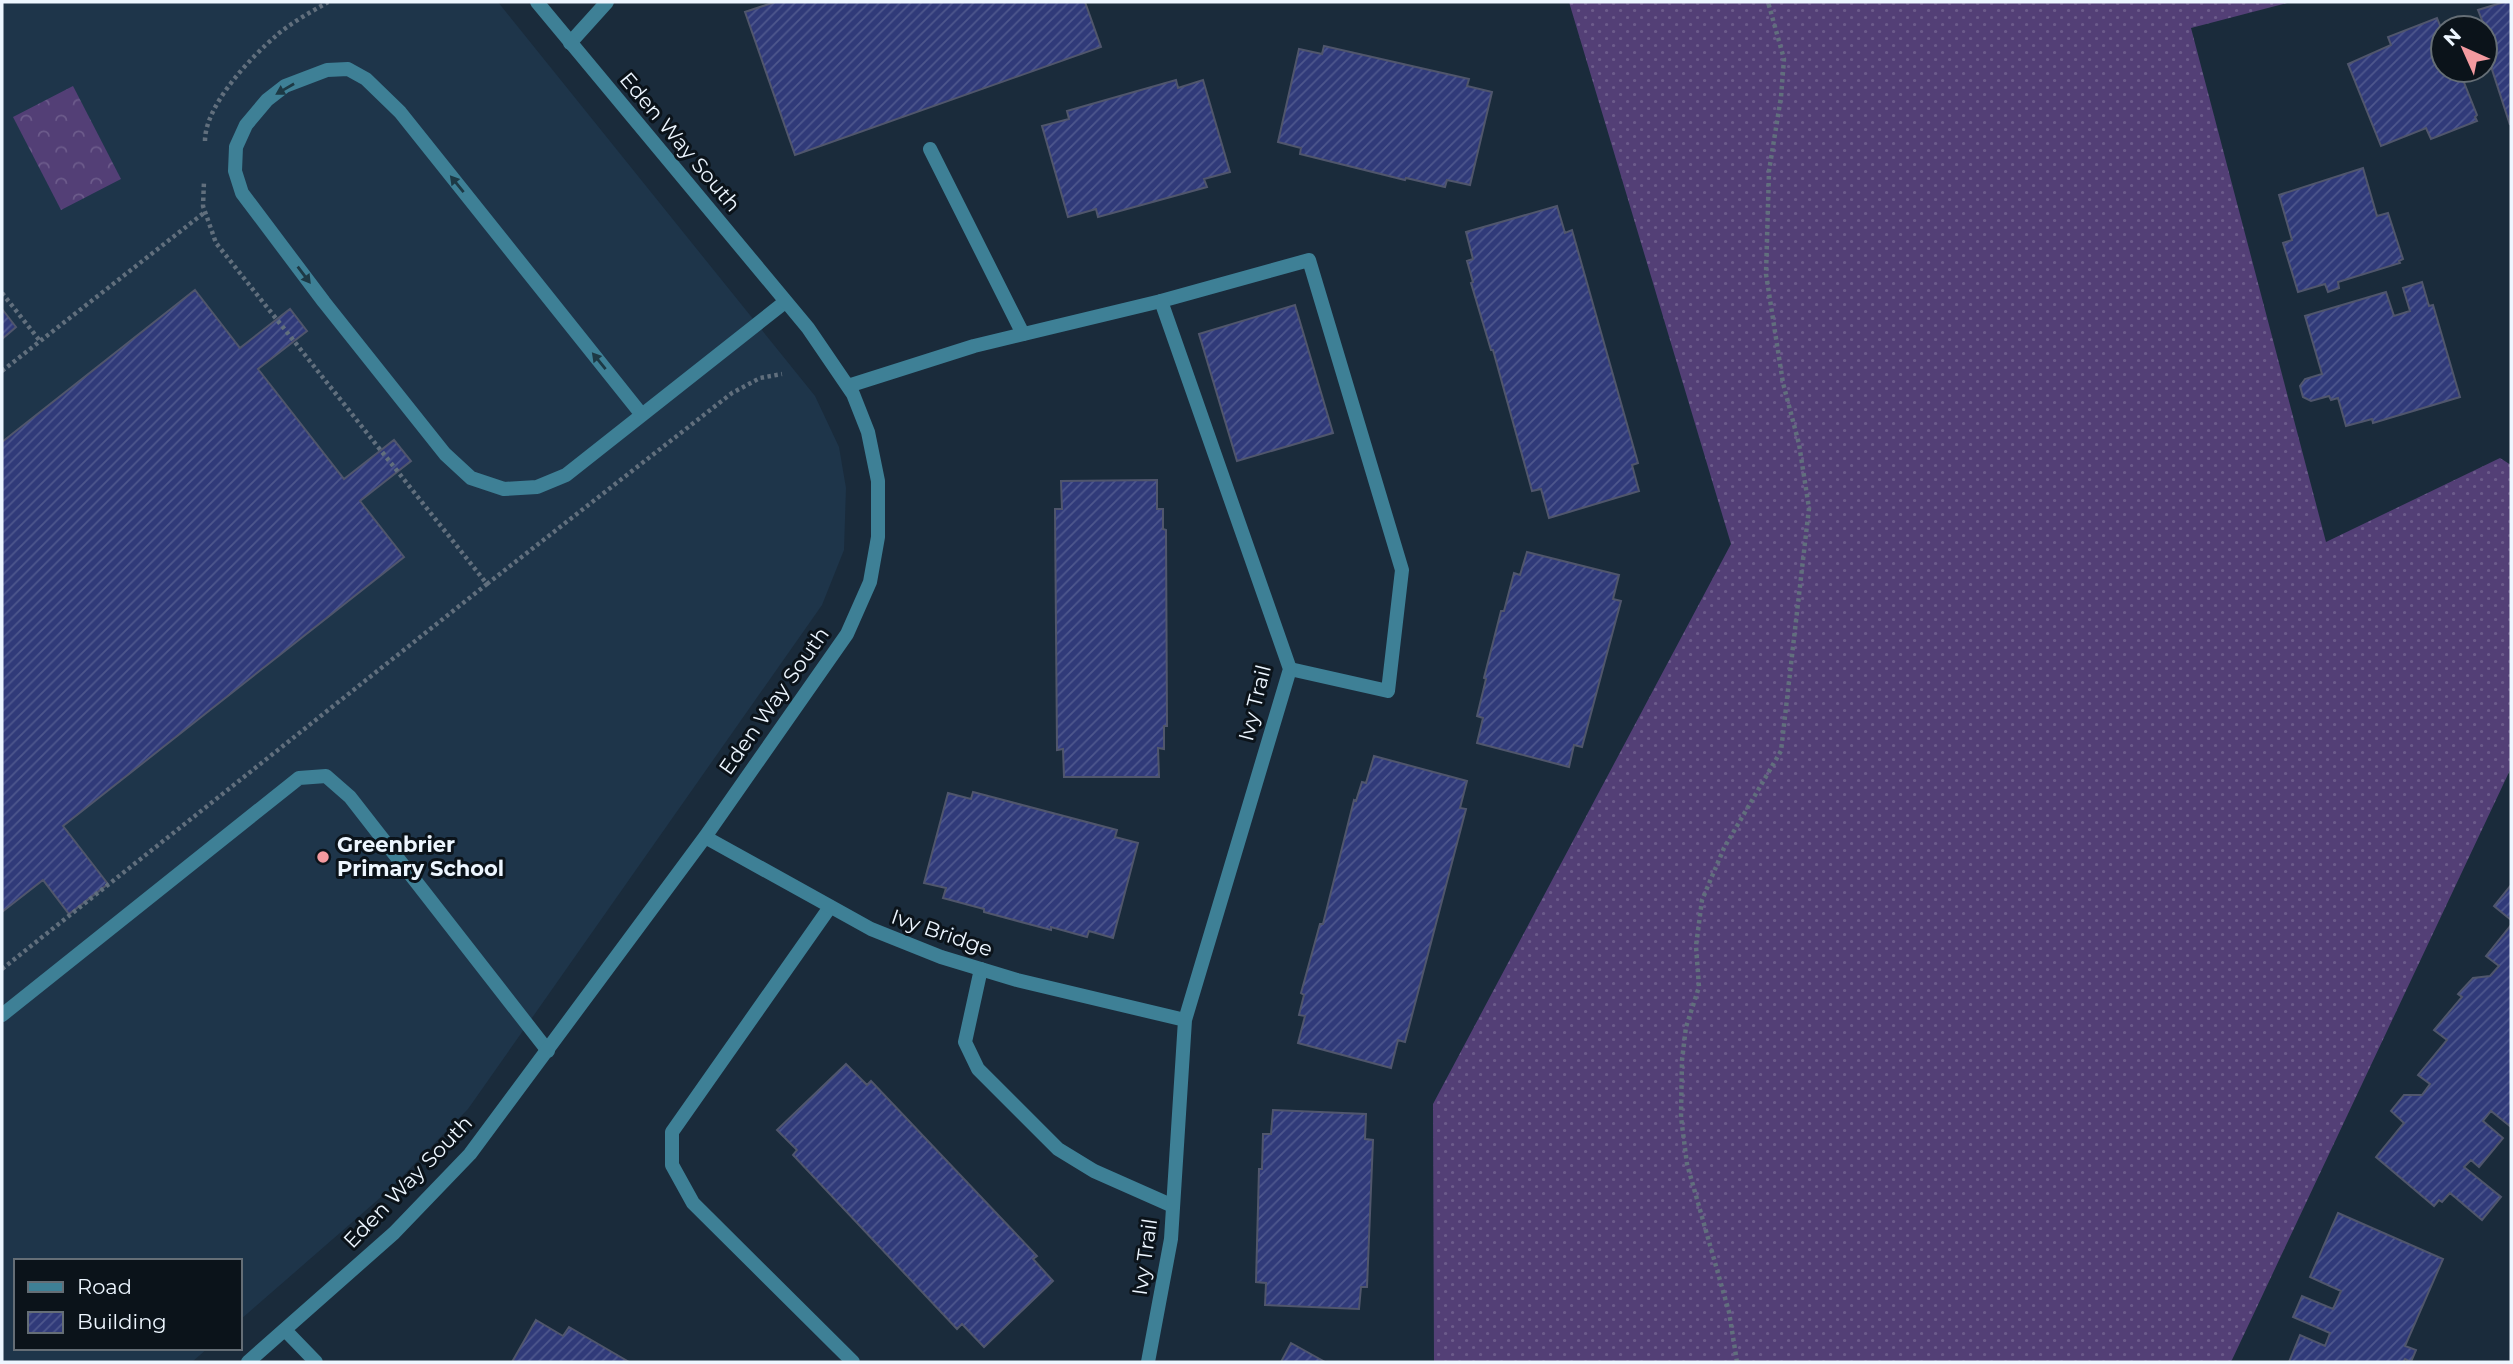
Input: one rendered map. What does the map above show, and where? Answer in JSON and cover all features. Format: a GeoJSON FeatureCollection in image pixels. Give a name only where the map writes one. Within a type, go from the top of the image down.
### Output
{"type":"FeatureCollection","features":[{"type":"Feature","properties":{"kind":"street","name":"Eden Way South"},"geometry":{"type":"LineString","coordinates":[[248,1362],[394,1233],[470,1154],[705,837],[847,634],[870,582],[878,537],[878,481],[868,432],[853,394],[808,328],[537,2]]}},
{"type":"Feature","properties":{"kind":"street"},"geometry":{"type":"LineString","coordinates":[[569,43],[607,2]]}},
{"type":"Feature","properties":{"kind":"street"},"geometry":{"type":"LineString","coordinates":[[642,415],[400,113],[366,79],[348,69],[327,70],[285,86],[267,100],[246,125],[236,147],[235,170],[242,193],[324,302],[445,454],[471,478],[504,489],[537,487],[566,475],[642,415],[785,302]]}},
{"type":"Feature","properties":{"kind":"street"},"geometry":{"type":"LineString","coordinates":[[930,149],[1023,334]]}},
{"type":"Feature","properties":{"kind":"street"},"geometry":{"type":"LineString","coordinates":[[848,386],[974,346],[1161,301],[1309,260],[1402,570],[1388,691],[1290,668]]}},
{"type":"Feature","properties":{"kind":"street","name":"Ivy Trail"},"geometry":{"type":"LineString","coordinates":[[1148,1362],[1171,1240],[1185,1020],[1290,668],[1161,301]]}},
{"type":"Feature","properties":{"kind":"street"},"geometry":{"type":"LineString","coordinates":[[2,1015],[299,778],[326,776],[349,797],[548,1051]]}},
{"type":"Feature","properties":{"kind":"street","name":"Ivy Bridge"},"geometry":{"type":"LineString","coordinates":[[705,837],[871,929],[941,957],[981,970],[1185,1020]]}},
{"type":"Feature","properties":{"kind":"street"},"geometry":{"type":"LineString","coordinates":[[830,907],[672,1132],[673,1165],[693,1203],[853,1362]]}},
{"type":"Feature","properties":{"kind":"street"},"geometry":{"type":"LineString","coordinates":[[981,970],[965,1042],[978,1069],[1058,1149],[1094,1171],[1173,1206]]}},
{"type":"Feature","properties":{"kind":"street"},"geometry":{"type":"LineString","coordinates":[[285,1330],[316,1362]]}},
{"type":"Feature","properties":{"kind":"path"},"geometry":{"type":"LineString","coordinates":[[205,144],[205,131],[228,85],[278,34],[328,2]]}},
{"type":"Feature","properties":{"kind":"path"},"geometry":{"type":"LineString","coordinates":[[1737,1362],[1730,1312],[1687,1164],[1681,1117],[1682,1060],[1686,1027],[1699,987],[1696,946],[1702,900],[1724,848],[1781,751],[1809,509],[1799,444],[1783,383],[1766,274],[1769,171],[1784,59],[1768,2]]}},
{"type":"Feature","properties":{"kind":"path"},"geometry":{"type":"LineString","coordinates":[[204,169],[205,212],[216,243],[487,584]]}},
{"type":"Feature","properties":{"kind":"path"},"geometry":{"type":"LineString","coordinates":[[2,371],[205,212]]}},
{"type":"Feature","properties":{"kind":"path"},"geometry":{"type":"LineString","coordinates":[[2,293],[40,341]]}},
{"type":"Feature","properties":{"kind":"path"},"geometry":{"type":"LineString","coordinates":[[2,970],[732,393],[760,377],[782,374]]}},
{"type":"Feature","properties":{"kind":"shaded area","name":"Greenbrier Primary School"},"geometry":{"type":"Polygon","coordinates":[[[2,2],[498,2],[815,396],[839,447],[846,488],[844,550],[822,605],[468,1109],[388,1191],[242,1318],[242,1259],[14,1259],[14,1350],[206,1350],[192,1362],[2,1362],[2,2]]]}},
{"type":"Feature","properties":{"kind":"green space"},"geometry":{"type":"Polygon","coordinates":[[[1569,2],[2291,2],[2191,28],[2326,542],[2500,458],[2511,465],[2511,768],[2231,1362],[1434,1362],[1433,1104],[1731,544],[1569,2]]]}},
{"type":"Feature","properties":{"kind":"green space"},"geometry":{"type":"Polygon","coordinates":[[[73,86],[121,179],[61,210],[13,117],[73,86]]]}},
{"type":"Feature","properties":{"kind":"building"},"geometry":{"type":"Polygon","coordinates":[[[775,2],[1085,2],[1101,47],[795,155],[745,12],[775,2]]]}},
{"type":"Feature","properties":{"kind":"building"},"geometry":{"type":"Polygon","coordinates":[[[2511,2],[2510,125],[2497,84],[2499,84],[2499,14],[2480,14],[2478,10],[2511,2]]]}},
{"type":"Feature","properties":{"kind":"building"},"geometry":{"type":"Polygon","coordinates":[[[2429,21],[2429,84],[2465,84],[2477,121],[2431,139],[2426,128],[2381,146],[2348,64],[2391,45],[2388,37],[2429,21]]]}},
{"type":"Feature","properties":{"kind":"building"},"geometry":{"type":"Polygon","coordinates":[[[1324,46],[1469,79],[1467,86],[1492,92],[1470,185],[1447,180],[1445,187],[1406,178],[1405,180],[1300,154],[1301,148],[1278,142],[1299,49],[1322,54],[1324,46]]]}},
{"type":"Feature","properties":{"kind":"building"},"geometry":{"type":"Polygon","coordinates":[[[1176,80],[1178,88],[1203,80],[1230,172],[1204,179],[1207,187],[1098,217],[1096,209],[1068,217],[1042,126],[1069,119],[1067,111],[1176,80]]]}},
{"type":"Feature","properties":{"kind":"building"},"geometry":{"type":"Polygon","coordinates":[[[2363,168],[2377,216],[2388,213],[2403,259],[2400,263],[2338,282],[2339,288],[2328,292],[2325,284],[2298,292],[2283,243],[2292,240],[2279,195],[2363,168]]]}},
{"type":"Feature","properties":{"kind":"building"},"geometry":{"type":"Polygon","coordinates":[[[1557,206],[1565,233],[1572,230],[1638,463],[1632,465],[1639,491],[1549,518],[1541,489],[1532,491],[1493,350],[1471,283],[1473,282],[1467,261],[1473,259],[1466,232],[1557,206]]]}},
{"type":"Feature","properties":{"kind":"building"},"geometry":{"type":"Polygon","coordinates":[[[2422,282],[2429,306],[2433,305],[2460,397],[2373,423],[2372,419],[2346,426],[2338,398],[2331,400],[2329,396],[2311,401],[2303,397],[2300,386],[2305,379],[2322,374],[2305,316],[2386,292],[2394,316],[2410,311],[2403,288],[2422,282]]]}},
{"type":"Feature","properties":{"kind":"building"},"geometry":{"type":"Polygon","coordinates":[[[195,290],[240,348],[290,309],[307,331],[258,369],[344,479],[394,440],[411,461],[360,501],[404,557],[63,826],[108,884],[69,914],[43,880],[2,912],[2,442],[195,290]]]}},
{"type":"Feature","properties":{"kind":"building"},"geometry":{"type":"Polygon","coordinates":[[[1295,305],[1333,433],[1237,461],[1199,334],[1295,305]]]}},
{"type":"Feature","properties":{"kind":"building"},"geometry":{"type":"Polygon","coordinates":[[[2,309],[16,327],[2,339],[2,309]]]}},
{"type":"Feature","properties":{"kind":"building"},"geometry":{"type":"Polygon","coordinates":[[[1157,480],[1157,509],[1163,509],[1163,529],[1166,530],[1167,726],[1164,726],[1164,749],[1158,748],[1159,777],[1064,777],[1063,749],[1057,750],[1055,509],[1062,509],[1061,481],[1157,480]]]}},
{"type":"Feature","properties":{"kind":"building"},"geometry":{"type":"Polygon","coordinates":[[[1527,552],[1619,575],[1613,599],[1621,601],[1582,747],[1574,745],[1569,767],[1477,743],[1483,718],[1477,716],[1501,611],[1504,611],[1514,573],[1520,575],[1527,552]]]}},
{"type":"Feature","properties":{"kind":"building"},"geometry":{"type":"Polygon","coordinates":[[[1374,756],[1467,781],[1460,808],[1466,809],[1405,1042],[1398,1040],[1391,1068],[1298,1043],[1305,1016],[1299,1015],[1304,995],[1301,993],[1320,924],[1323,924],[1354,800],[1356,801],[1362,782],[1366,783],[1374,756]]]}},
{"type":"Feature","properties":{"kind":"building"},"geometry":{"type":"Polygon","coordinates":[[[973,792],[1117,830],[1115,837],[1138,843],[1113,938],[1089,931],[1087,937],[1051,927],[1051,930],[984,912],[984,909],[943,898],[946,888],[924,883],[948,793],[971,799],[973,792]]]}},
{"type":"Feature","properties":{"kind":"building"},"geometry":{"type":"Polygon","coordinates":[[[2511,885],[2511,920],[2494,906],[2511,885]]]}},
{"type":"Feature","properties":{"kind":"building"},"geometry":{"type":"Polygon","coordinates":[[[2511,925],[2511,1127],[2491,1111],[2483,1121],[2503,1138],[2479,1167],[2471,1160],[2464,1167],[2501,1197],[2482,1220],[2450,1193],[2434,1206],[2376,1157],[2404,1123],[2391,1111],[2404,1095],[2422,1095],[2430,1084],[2418,1075],[2447,1040],[2434,1030],[2462,997],[2458,994],[2473,978],[2490,976],[2499,966],[2486,956],[2511,925]]]}},
{"type":"Feature","properties":{"kind":"building"},"geometry":{"type":"Polygon","coordinates":[[[846,1064],[867,1085],[871,1081],[1037,1256],[1033,1259],[1053,1281],[984,1347],[962,1324],[957,1329],[793,1155],[797,1150],[777,1130],[846,1064]]]}},
{"type":"Feature","properties":{"kind":"building"},"geometry":{"type":"Polygon","coordinates":[[[1273,1110],[1366,1114],[1365,1139],[1373,1140],[1367,1287],[1361,1287],[1359,1309],[1265,1305],[1266,1283],[1256,1282],[1259,1169],[1262,1169],[1263,1134],[1271,1134],[1273,1110]]]}},
{"type":"Feature","properties":{"kind":"building"},"geometry":{"type":"Polygon","coordinates":[[[2338,1213],[2443,1259],[2405,1346],[2416,1350],[2411,1362],[2405,1359],[2403,1362],[2289,1362],[2300,1335],[2325,1346],[2330,1333],[2293,1317],[2302,1296],[2333,1309],[2341,1291],[2310,1277],[2338,1213]]]}},
{"type":"Feature","properties":{"kind":"building"},"geometry":{"type":"Polygon","coordinates":[[[536,1320],[563,1336],[569,1327],[629,1362],[512,1362],[536,1320]]]}},
{"type":"Feature","properties":{"kind":"building"},"geometry":{"type":"Polygon","coordinates":[[[1291,1343],[1325,1362],[1281,1362],[1291,1343]]]}},
{"type":"Feature","properties":{"kind":"place","name":"Greenbrier Primary School"},"geometry":{"type":"Point","coordinates":[323,857]}}]}
